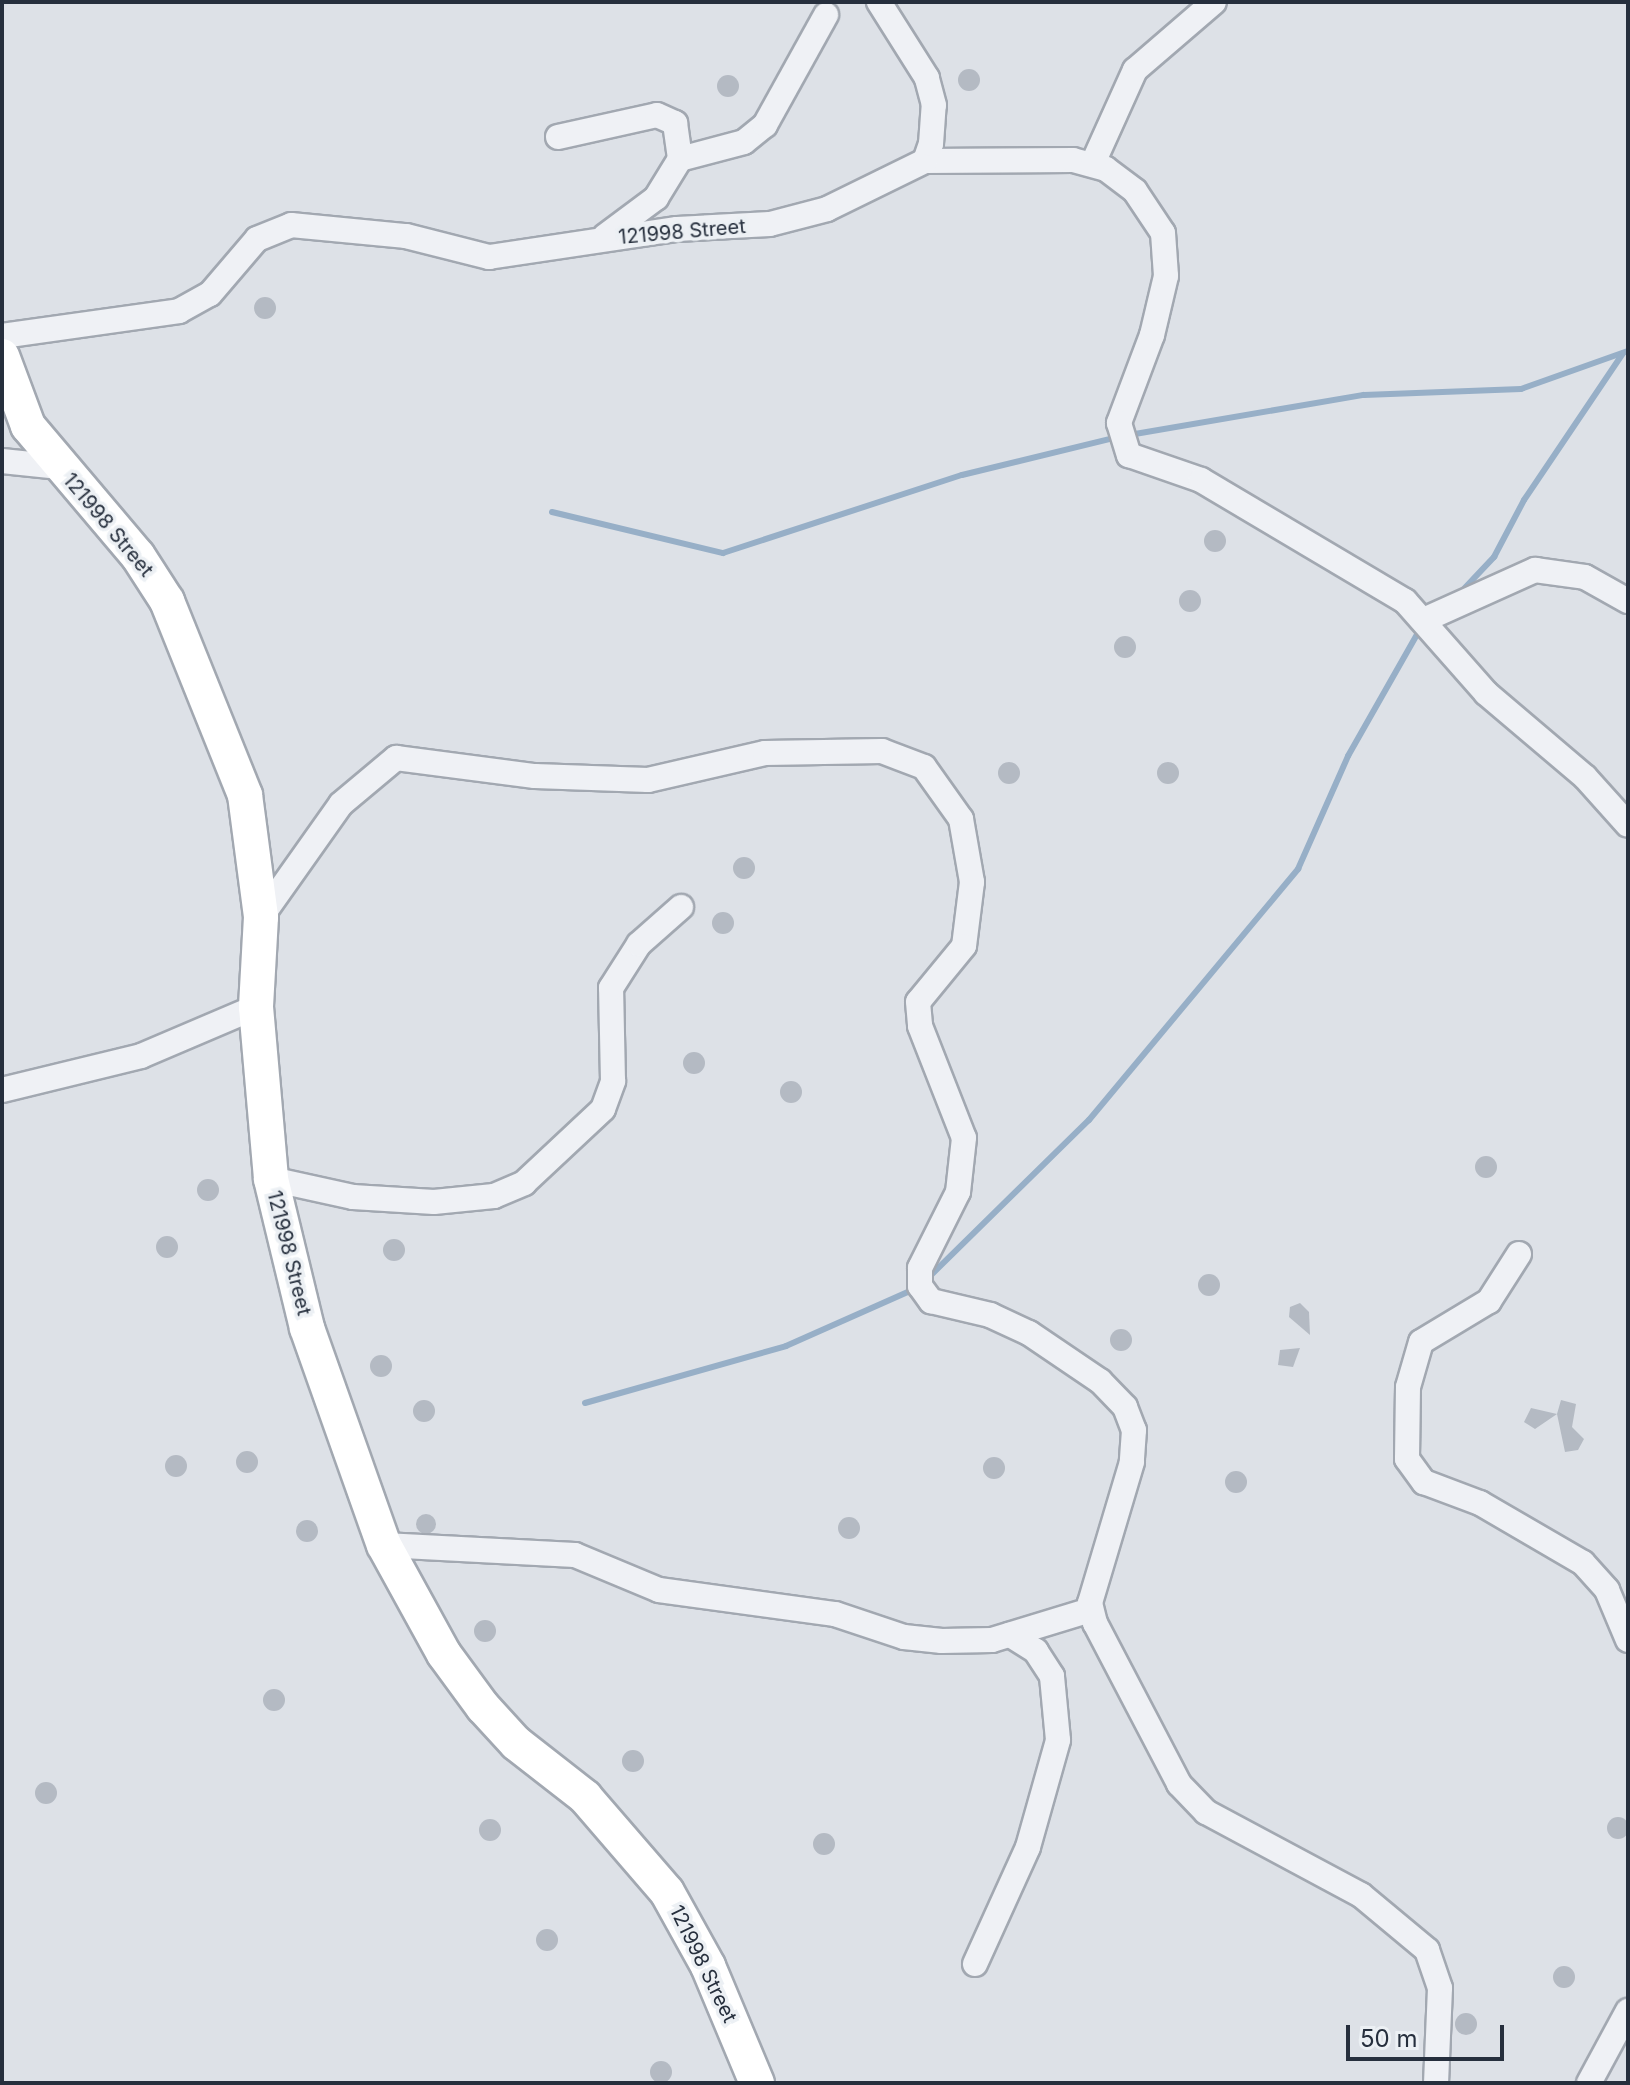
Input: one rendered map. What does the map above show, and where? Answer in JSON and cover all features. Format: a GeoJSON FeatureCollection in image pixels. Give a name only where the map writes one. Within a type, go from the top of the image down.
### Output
{"type":"FeatureCollection","features":[{"type":"Feature","properties":{"kind":"street"},"geometry":{"type":"LineString","coordinates":[[879,2],[927,78],[935,121],[925,161],[1093,163],[1120,178],[1155,214],[1166,248],[1157,320],[1119,423],[1129,455],[1242,502],[1426,619],[1486,693],[1585,777],[1628,825]]}},
{"type":"Feature","properties":{"kind":"street"},"geometry":{"type":"LineString","coordinates":[[1093,163],[1135,70],[1214,2]]}},
{"type":"Feature","properties":{"kind":"street"},"geometry":{"type":"LineString","coordinates":[[680,159],[744,142],[765,125],[826,15]]}},
{"type":"Feature","properties":{"kind":"street"},"geometry":{"type":"LineString","coordinates":[[558,137],[657,115],[675,123],[680,159],[656,198],[596,241]]}},
{"type":"Feature","properties":{"kind":"street","name":"121998 Street"},"geometry":{"type":"LineString","coordinates":[[2,336],[179,311],[210,294],[257,239],[291,225],[406,236],[489,257],[596,241],[801,218],[925,161]]}},
{"type":"Feature","properties":{"kind":"street","name":"121998 Street"},"geometry":{"type":"LineString","coordinates":[[2,356],[28,426],[138,556],[167,601],[245,795],[261,917],[256,1007],[271,1179],[307,1328],[384,1545],[444,1654],[483,1707],[516,1743],[585,1797],[667,1892],[708,1966],[757,2083]]}},
{"type":"Feature","properties":{"kind":"street"},"geometry":{"type":"LineString","coordinates":[[2,461],[60,467]]}},
{"type":"Feature","properties":{"kind":"street"},"geometry":{"type":"LineString","coordinates":[[1426,619],[1535,570],[1585,577],[1628,601]]}},
{"type":"Feature","properties":{"kind":"street"},"geometry":{"type":"LineString","coordinates":[[261,917],[341,804],[396,758],[535,776],[648,780],[765,753],[882,751],[924,767],[961,819],[972,882],[964,946],[918,1002],[920,1026],[964,1138],[952,1213],[917,1277],[931,1301],[990,1315],[1029,1333],[1100,1381],[1125,1407],[1134,1430],[1132,1462],[1090,1610],[1179,1784],[1206,1812],[1361,1895],[1427,1950],[1440,1988],[1436,2083]]}},
{"type":"Feature","properties":{"kind":"street"},"geometry":{"type":"LineString","coordinates":[[271,1179],[353,1197],[434,1202],[494,1196],[524,1183],[603,1109],[613,1081],[611,988],[639,944],[681,907]]}},
{"type":"Feature","properties":{"kind":"street"},"geometry":{"type":"LineString","coordinates":[[2,1090],[141,1056],[256,1007]]}},
{"type":"Feature","properties":{"kind":"street"},"geometry":{"type":"LineString","coordinates":[[1519,1254],[1489,1301],[1421,1342],[1408,1387],[1407,1459],[1424,1482],[1480,1503],[1583,1563],[1607,1590],[1628,1640]]}},
{"type":"Feature","properties":{"kind":"street"},"geometry":{"type":"LineString","coordinates":[[384,1545],[575,1555],[659,1590],[835,1614],[904,1637],[969,1643],[1010,1635],[1090,1610]]}},
{"type":"Feature","properties":{"kind":"street"},"geometry":{"type":"LineString","coordinates":[[975,1964],[1028,1847],[1058,1740],[1052,1676],[1036,1651],[1010,1635]]}},
{"type":"Feature","properties":{"kind":"street"},"geometry":{"type":"LineString","coordinates":[[1589,2083],[1628,2011]]}},
{"type":"Feature","properties":{"kind":"building"},"geometry":{"type":"Polygon","coordinates":[[[969,69],[980,80],[969,91],[958,80],[969,69]]]}},
{"type":"Feature","properties":{"kind":"building"},"geometry":{"type":"Polygon","coordinates":[[[728,75],[739,86],[728,97],[717,86],[728,75]]]}},
{"type":"Feature","properties":{"kind":"building"},"geometry":{"type":"Polygon","coordinates":[[[265,297],[276,308],[265,319],[254,308],[265,297]]]}},
{"type":"Feature","properties":{"kind":"building"},"geometry":{"type":"Polygon","coordinates":[[[1215,530],[1226,541],[1215,552],[1204,541],[1215,530]]]}},
{"type":"Feature","properties":{"kind":"building"},"geometry":{"type":"Polygon","coordinates":[[[1190,590],[1201,601],[1190,612],[1179,601],[1190,590]]]}},
{"type":"Feature","properties":{"kind":"building"},"geometry":{"type":"Polygon","coordinates":[[[1125,636],[1136,647],[1125,658],[1114,647],[1125,636]]]}},
{"type":"Feature","properties":{"kind":"building"},"geometry":{"type":"Polygon","coordinates":[[[1009,762],[1020,773],[1009,784],[998,773],[1009,762]]]}},
{"type":"Feature","properties":{"kind":"building"},"geometry":{"type":"Polygon","coordinates":[[[1168,762],[1179,773],[1168,784],[1157,773],[1168,762]]]}},
{"type":"Feature","properties":{"kind":"building"},"geometry":{"type":"Polygon","coordinates":[[[744,857],[755,868],[744,879],[733,868],[744,857]]]}},
{"type":"Feature","properties":{"kind":"building"},"geometry":{"type":"Polygon","coordinates":[[[723,912],[734,923],[723,934],[712,923],[723,912]]]}},
{"type":"Feature","properties":{"kind":"building"},"geometry":{"type":"Polygon","coordinates":[[[694,1052],[705,1063],[694,1074],[683,1063],[694,1052]]]}},
{"type":"Feature","properties":{"kind":"building"},"geometry":{"type":"Polygon","coordinates":[[[791,1081],[802,1092],[791,1103],[780,1092],[791,1081]]]}},
{"type":"Feature","properties":{"kind":"building"},"geometry":{"type":"Polygon","coordinates":[[[1486,1156],[1497,1167],[1486,1178],[1475,1167],[1486,1156]]]}},
{"type":"Feature","properties":{"kind":"building"},"geometry":{"type":"Polygon","coordinates":[[[208,1179],[219,1190],[208,1201],[197,1190],[208,1179]]]}},
{"type":"Feature","properties":{"kind":"building"},"geometry":{"type":"Polygon","coordinates":[[[167,1236],[178,1247],[167,1258],[156,1247],[167,1236]]]}},
{"type":"Feature","properties":{"kind":"building"},"geometry":{"type":"Polygon","coordinates":[[[394,1239],[405,1250],[394,1261],[383,1250],[394,1239]]]}},
{"type":"Feature","properties":{"kind":"building"},"geometry":{"type":"Polygon","coordinates":[[[1209,1274],[1220,1285],[1209,1296],[1198,1285],[1209,1274]]]}},
{"type":"Feature","properties":{"kind":"building"},"geometry":{"type":"Polygon","coordinates":[[[1300,1303],[1309,1312],[1310,1335],[1289,1317],[1290,1307],[1300,1303]]]}},
{"type":"Feature","properties":{"kind":"building"},"geometry":{"type":"Polygon","coordinates":[[[1121,1329],[1132,1340],[1121,1351],[1110,1340],[1121,1329]]]}},
{"type":"Feature","properties":{"kind":"building"},"geometry":{"type":"Polygon","coordinates":[[[1300,1348],[1293,1367],[1278,1365],[1280,1350],[1300,1348]]]}},
{"type":"Feature","properties":{"kind":"building"},"geometry":{"type":"Polygon","coordinates":[[[381,1355],[392,1366],[381,1377],[370,1366],[381,1355]]]}},
{"type":"Feature","properties":{"kind":"building"},"geometry":{"type":"Polygon","coordinates":[[[424,1400],[435,1411],[424,1422],[413,1411],[424,1400]]]}},
{"type":"Feature","properties":{"kind":"building"},"geometry":{"type":"Polygon","coordinates":[[[1561,1400],[1576,1404],[1572,1427],[1584,1439],[1578,1450],[1565,1452],[1557,1414],[1561,1400]]]}},
{"type":"Feature","properties":{"kind":"building"},"geometry":{"type":"Polygon","coordinates":[[[1531,1408],[1557,1414],[1535,1429],[1524,1422],[1531,1408]]]}},
{"type":"Feature","properties":{"kind":"building"},"geometry":{"type":"Polygon","coordinates":[[[247,1451],[258,1462],[247,1473],[236,1462],[247,1451]]]}},
{"type":"Feature","properties":{"kind":"building"},"geometry":{"type":"Polygon","coordinates":[[[176,1455],[187,1466],[176,1477],[165,1466],[176,1455]]]}},
{"type":"Feature","properties":{"kind":"building"},"geometry":{"type":"Polygon","coordinates":[[[994,1457],[1005,1468],[994,1479],[983,1468],[994,1457]]]}},
{"type":"Feature","properties":{"kind":"building"},"geometry":{"type":"Polygon","coordinates":[[[1236,1471],[1247,1482],[1236,1493],[1225,1482],[1236,1471]]]}},
{"type":"Feature","properties":{"kind":"building"},"geometry":{"type":"Polygon","coordinates":[[[426,1514],[433,1517],[436,1524],[433,1531],[426,1534],[419,1531],[416,1524],[419,1517],[426,1514]]]}},
{"type":"Feature","properties":{"kind":"building"},"geometry":{"type":"Polygon","coordinates":[[[849,1517],[860,1528],[849,1539],[838,1528],[849,1517]]]}},
{"type":"Feature","properties":{"kind":"building"},"geometry":{"type":"Polygon","coordinates":[[[307,1520],[318,1531],[307,1542],[296,1531],[307,1520]]]}},
{"type":"Feature","properties":{"kind":"building"},"geometry":{"type":"Polygon","coordinates":[[[485,1620],[496,1631],[485,1642],[474,1631],[485,1620]]]}},
{"type":"Feature","properties":{"kind":"building"},"geometry":{"type":"Polygon","coordinates":[[[274,1689],[285,1700],[274,1711],[263,1700],[274,1689]]]}},
{"type":"Feature","properties":{"kind":"building"},"geometry":{"type":"Polygon","coordinates":[[[633,1750],[644,1761],[633,1772],[622,1761],[633,1750]]]}},
{"type":"Feature","properties":{"kind":"building"},"geometry":{"type":"Polygon","coordinates":[[[46,1782],[57,1793],[46,1804],[35,1793],[46,1782]]]}},
{"type":"Feature","properties":{"kind":"building"},"geometry":{"type":"Polygon","coordinates":[[[1618,1817],[1629,1828],[1618,1839],[1607,1828],[1618,1817]]]}},
{"type":"Feature","properties":{"kind":"building"},"geometry":{"type":"Polygon","coordinates":[[[490,1819],[501,1830],[490,1841],[479,1830],[490,1819]]]}},
{"type":"Feature","properties":{"kind":"building"},"geometry":{"type":"Polygon","coordinates":[[[824,1833],[835,1844],[824,1855],[813,1844],[824,1833]]]}},
{"type":"Feature","properties":{"kind":"building"},"geometry":{"type":"Polygon","coordinates":[[[547,1929],[558,1940],[547,1951],[536,1940],[547,1929]]]}},
{"type":"Feature","properties":{"kind":"building"},"geometry":{"type":"Polygon","coordinates":[[[1564,1966],[1575,1977],[1564,1988],[1553,1977],[1564,1966]]]}},
{"type":"Feature","properties":{"kind":"building"},"geometry":{"type":"Polygon","coordinates":[[[1466,2013],[1477,2024],[1466,2035],[1455,2024],[1466,2013]]]}},
{"type":"Feature","properties":{"kind":"building"},"geometry":{"type":"Polygon","coordinates":[[[661,2061],[672,2072],[661,2083],[650,2072],[661,2061]]]}},
{"type":"Feature","properties":{"kind":"waterway"},"geometry":{"type":"LineString","coordinates":[[1129,435],[1364,395],[1521,389],[1628,351]]}},
{"type":"Feature","properties":{"kind":"waterway"},"geometry":{"type":"LineString","coordinates":[[1460,593],[1494,557],[1524,500],[1623,353]]}},
{"type":"Feature","properties":{"kind":"waterway"},"geometry":{"type":"LineString","coordinates":[[552,512],[723,553],[962,475],[1118,437]]}},
{"type":"Feature","properties":{"kind":"waterway"},"geometry":{"type":"LineString","coordinates":[[928,1278],[1089,1120],[1298,869],[1348,756],[1422,626]]}},
{"type":"Feature","properties":{"kind":"waterway"},"geometry":{"type":"LineString","coordinates":[[585,1403],[786,1346],[917,1288]]}}]}
